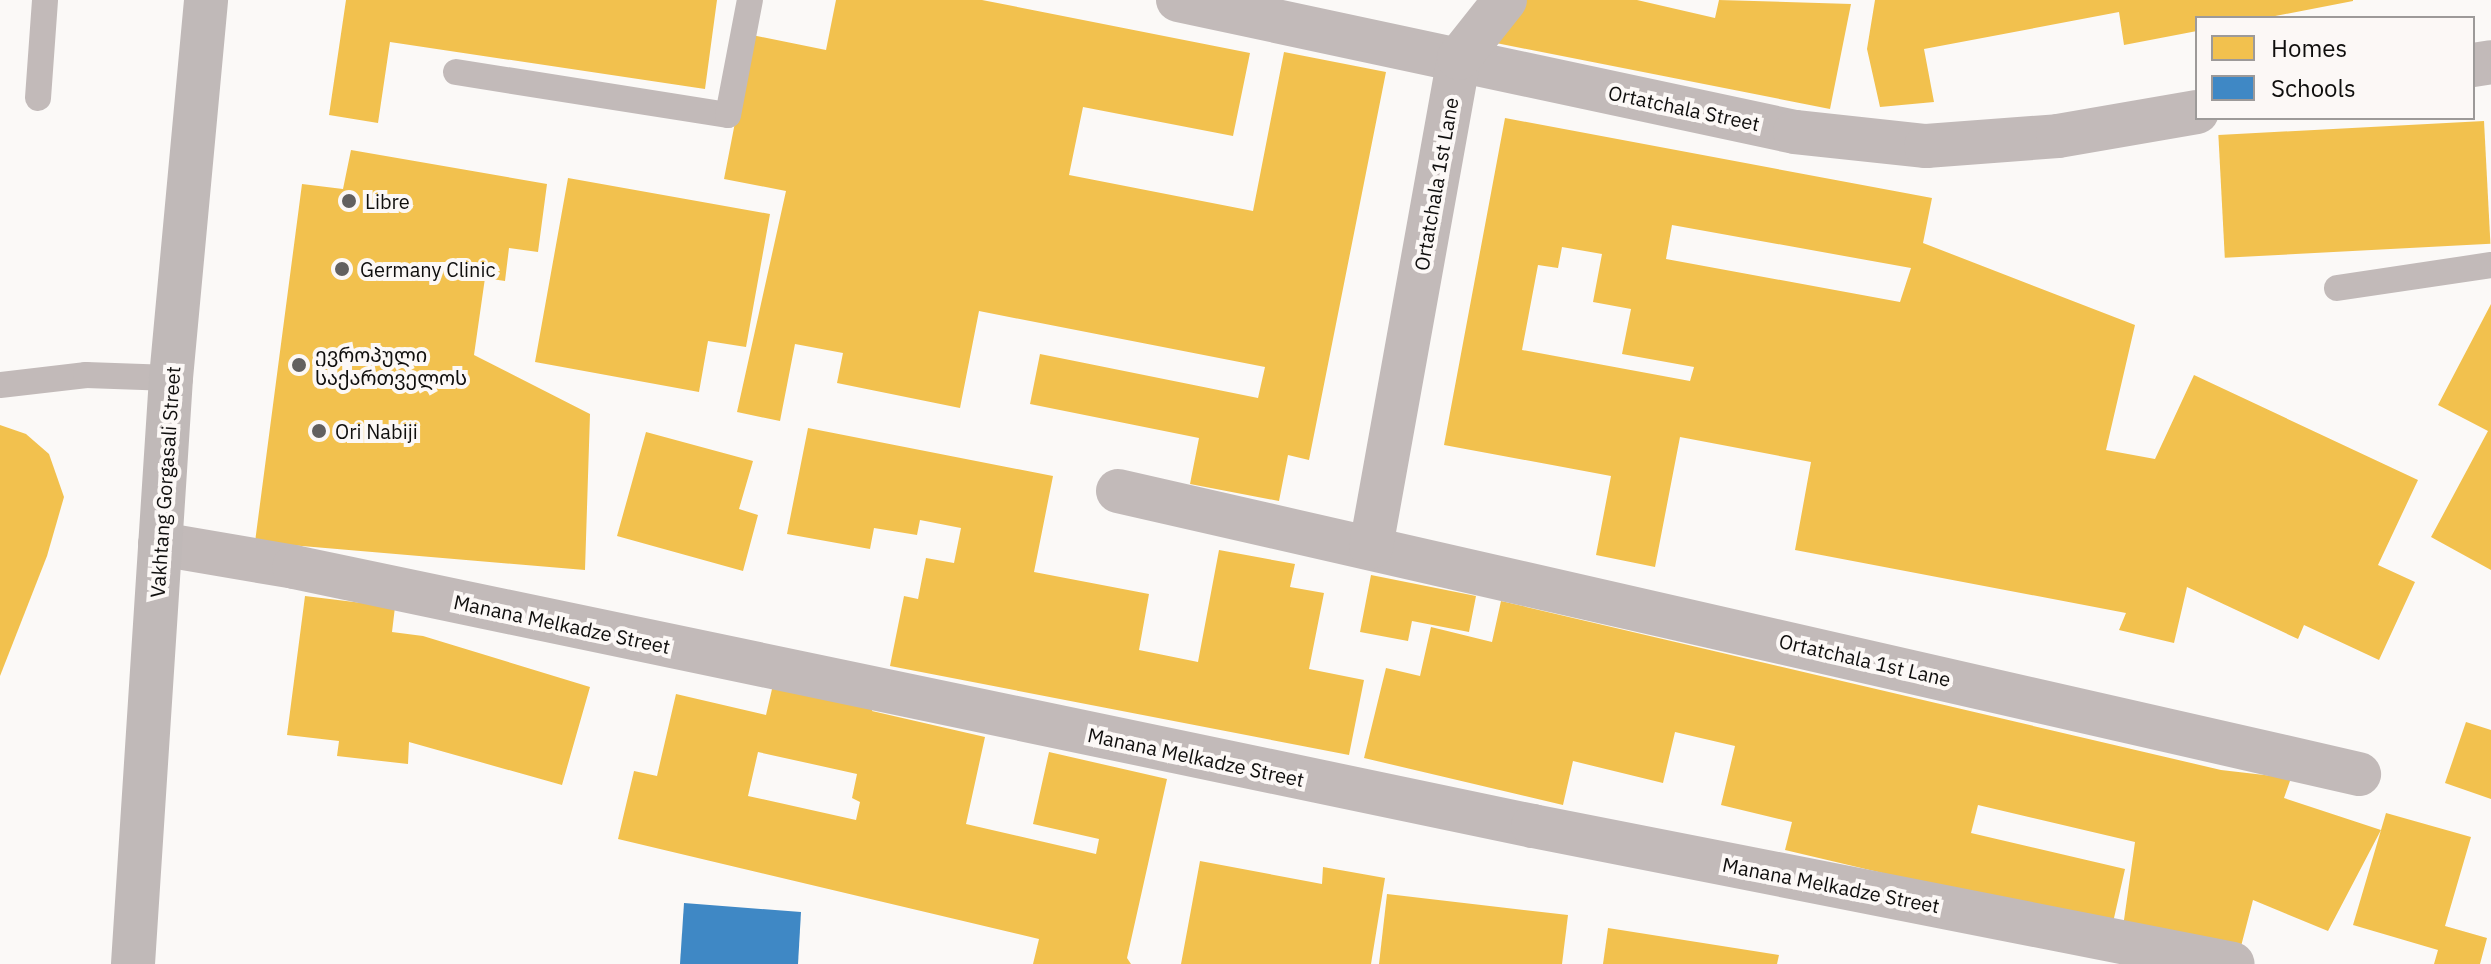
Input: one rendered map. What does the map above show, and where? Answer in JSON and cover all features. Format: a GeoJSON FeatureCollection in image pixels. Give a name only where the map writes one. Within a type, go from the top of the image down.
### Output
{"type":"FeatureCollection","features":[{"type":"Feature","properties":{"kind":"main road","name":"Vakhtang Gorgasali Street"},"geometry":{"type":"LineString","coordinates":[[133,964],[171,378],[206,0]]}},
{"type":"Feature","properties":{"kind":"street","name":"Ortatchala Street"},"geometry":{"type":"LineString","coordinates":[[1178,0],[1795,132],[1926,146],[2058,136],[2195,112]]}},
{"type":"Feature","properties":{"kind":"street"},"geometry":{"type":"LineString","coordinates":[[1459,58],[1505,0]]}},
{"type":"Feature","properties":{"kind":"street","name":"Ortatchala 1st Lane"},"geometry":{"type":"LineString","coordinates":[[1371,547],[1459,58]]}},
{"type":"Feature","properties":{"kind":"street","name":"Ortatchala 1st Lane"},"geometry":{"type":"LineString","coordinates":[[1118,491],[2359,774]]}},
{"type":"Feature","properties":{"kind":"street","name":"Manana Melkadze Street"},"geometry":{"type":"LineString","coordinates":[[160,544],[294,567],[1517,823],[2233,964]]}},
{"type":"Feature","properties":{"kind":"lane"},"geometry":{"type":"LineString","coordinates":[[38,98],[45,0]]}},
{"type":"Feature","properties":{"kind":"lane"},"geometry":{"type":"LineString","coordinates":[[456,72],[728,115],[750,0]]}},
{"type":"Feature","properties":{"kind":"lane"},"geometry":{"type":"LineString","coordinates":[[2337,288],[2491,265]]}},
{"type":"Feature","properties":{"kind":"lane"},"geometry":{"type":"LineString","coordinates":[[0,385],[86,375],[171,378]]}},
{"type":"Feature","properties":{"kind":"building: Homes"},"geometry":{"type":"Polygon","coordinates":[[[346,0],[717,0],[705,89],[390,42],[378,123],[329,115],[346,0]]]}},
{"type":"Feature","properties":{"kind":"building: Homes"},"geometry":{"type":"Polygon","coordinates":[[[836,0],[982,0],[1250,53],[1233,136],[1083,107],[1069,175],[1253,211],[1284,52],[1386,72],[1309,460],[1288,455],[1279,501],[1190,484],[1199,438],[1030,404],[1040,354],[1258,398],[1265,367],[979,311],[960,408],[837,383],[843,353],[795,344],[780,421],[737,412],[786,191],[724,179],[752,35],[826,50],[836,0]]]}},
{"type":"Feature","properties":{"kind":"building: Homes"},"geometry":{"type":"Polygon","coordinates":[[[1511,0],[1637,0],[1715,18],[1719,0],[1851,4],[1830,109],[1481,40],[1511,0]]]}},
{"type":"Feature","properties":{"kind":"building: Homes"},"geometry":{"type":"Polygon","coordinates":[[[1875,0],[2353,0],[2275,16],[2195,16],[2195,31],[2124,45],[2119,12],[1924,49],[1934,102],[1880,107],[1867,49],[1875,0]]]}},
{"type":"Feature","properties":{"kind":"building: Homes"},"geometry":{"type":"Polygon","coordinates":[[[1505,118],[1932,198],[1923,243],[2135,325],[2106,450],[2155,459],[2194,375],[2418,480],[2378,565],[2415,582],[2379,660],[2304,625],[2298,639],[2187,587],[2174,643],[2119,630],[2126,613],[1795,550],[1811,462],[1680,437],[1655,567],[1596,555],[1611,476],[1444,445],[1505,118]],[[1672,225],[1666,259],[1900,302],[1911,268],[1672,225]],[[1562,247],[1558,268],[1538,265],[1522,350],[1690,381],[1694,367],[1622,354],[1631,309],[1593,302],[1602,254],[1562,247]]]}},
{"type":"Feature","properties":{"kind":"building: Homes"},"geometry":{"type":"Polygon","coordinates":[[[2484,121],[2490,244],[2225,258],[2218,135],[2484,121]]]}},
{"type":"Feature","properties":{"kind":"building: Homes"},"geometry":{"type":"Polygon","coordinates":[[[351,150],[547,184],[538,252],[509,248],[505,281],[485,278],[474,355],[590,414],[585,570],[255,542],[302,184],[343,189],[351,150]]]}},
{"type":"Feature","properties":{"kind":"building: Homes"},"geometry":{"type":"Polygon","coordinates":[[[568,178],[770,214],[746,347],[708,341],[699,392],[535,362],[568,178]]]}},
{"type":"Feature","properties":{"kind":"building: Homes"},"geometry":{"type":"Polygon","coordinates":[[[2491,304],[2491,570],[2431,537],[2488,431],[2438,405],[2491,304]]]}},
{"type":"Feature","properties":{"kind":"building: Homes"},"geometry":{"type":"Polygon","coordinates":[[[0,425],[26,434],[49,454],[64,497],[47,556],[0,676],[0,425]]]}},
{"type":"Feature","properties":{"kind":"building: Homes"},"geometry":{"type":"Polygon","coordinates":[[[808,428],[1053,476],[1034,572],[1149,594],[1139,650],[1198,662],[1219,550],[1295,564],[1290,587],[1324,593],[1309,669],[1364,680],[1349,755],[890,666],[904,596],[918,599],[926,558],[954,563],[961,528],[920,520],[917,535],[874,528],[870,549],[787,534],[808,428]]]}},
{"type":"Feature","properties":{"kind":"building: Homes"},"geometry":{"type":"Polygon","coordinates":[[[646,432],[753,461],[739,509],[758,515],[743,571],[617,536],[646,432]]]}},
{"type":"Feature","properties":{"kind":"building: Homes"},"geometry":{"type":"Polygon","coordinates":[[[1371,575],[1476,596],[1469,632],[1412,621],[1408,641],[1360,632],[1371,575]]]}},
{"type":"Feature","properties":{"kind":"building: Homes"},"geometry":{"type":"Polygon","coordinates":[[[305,596],[395,607],[392,632],[423,636],[590,687],[562,785],[409,742],[408,764],[337,756],[339,741],[287,735],[305,596]]]}},
{"type":"Feature","properties":{"kind":"building: Homes"},"geometry":{"type":"Polygon","coordinates":[[[1501,601],[2221,770],[2291,778],[2284,798],[2381,830],[2328,931],[2253,900],[2239,954],[2123,927],[2135,842],[1978,805],[1971,833],[2125,869],[2112,927],[1785,850],[1792,822],[1721,805],[1735,746],[1675,732],[1663,783],[1573,761],[1563,805],[1364,758],[1386,668],[1420,676],[1431,627],[1492,642],[1501,601]]]}},
{"type":"Feature","properties":{"kind":"building: Homes"},"geometry":{"type":"Polygon","coordinates":[[[775,676],[875,699],[872,711],[985,737],[966,824],[1096,854],[1099,839],[1033,824],[1049,752],[1167,779],[1127,958],[1131,964],[1033,964],[1039,939],[618,839],[634,771],[657,776],[676,694],[766,715],[775,676]],[[758,752],[748,796],[856,820],[860,802],[852,798],[857,774],[758,752]]]}},
{"type":"Feature","properties":{"kind":"building: Homes"},"geometry":{"type":"Polygon","coordinates":[[[2466,722],[2491,730],[2491,799],[2445,783],[2466,722]]]}},
{"type":"Feature","properties":{"kind":"building: Homes"},"geometry":{"type":"Polygon","coordinates":[[[2386,813],[2471,837],[2445,926],[2487,938],[2480,964],[2434,964],[2438,950],[2353,925],[2386,813]]]}},
{"type":"Feature","properties":{"kind":"building: Homes"},"geometry":{"type":"Polygon","coordinates":[[[1200,861],[1322,884],[1323,867],[1385,878],[1371,964],[1181,964],[1200,861]]]}},
{"type":"Feature","properties":{"kind":"building: Homes"},"geometry":{"type":"Polygon","coordinates":[[[1387,894],[1568,915],[1562,964],[1379,964],[1387,894]]]}},
{"type":"Feature","properties":{"kind":"building: Homes"},"geometry":{"type":"Polygon","coordinates":[[[1608,928],[1779,955],[1777,964],[1603,964],[1608,928]]]}},
{"type":"Feature","properties":{"kind":"building: Schools"},"geometry":{"type":"Polygon","coordinates":[[[684,903],[801,912],[798,964],[680,964],[684,903]]]}},
{"type":"Feature","properties":{"kind":"place","name":"Libre"},"geometry":{"type":"Point","coordinates":[349,201]}},
{"type":"Feature","properties":{"kind":"place","name":"Germany Clinic"},"geometry":{"type":"Point","coordinates":[342,269]}},
{"type":"Feature","properties":{"kind":"place","name":"ევროპული საქართველოს"},"geometry":{"type":"Point","coordinates":[299,365]}},
{"type":"Feature","properties":{"kind":"place","name":"Ori Nabiji"},"geometry":{"type":"Point","coordinates":[319,431]}}]}
